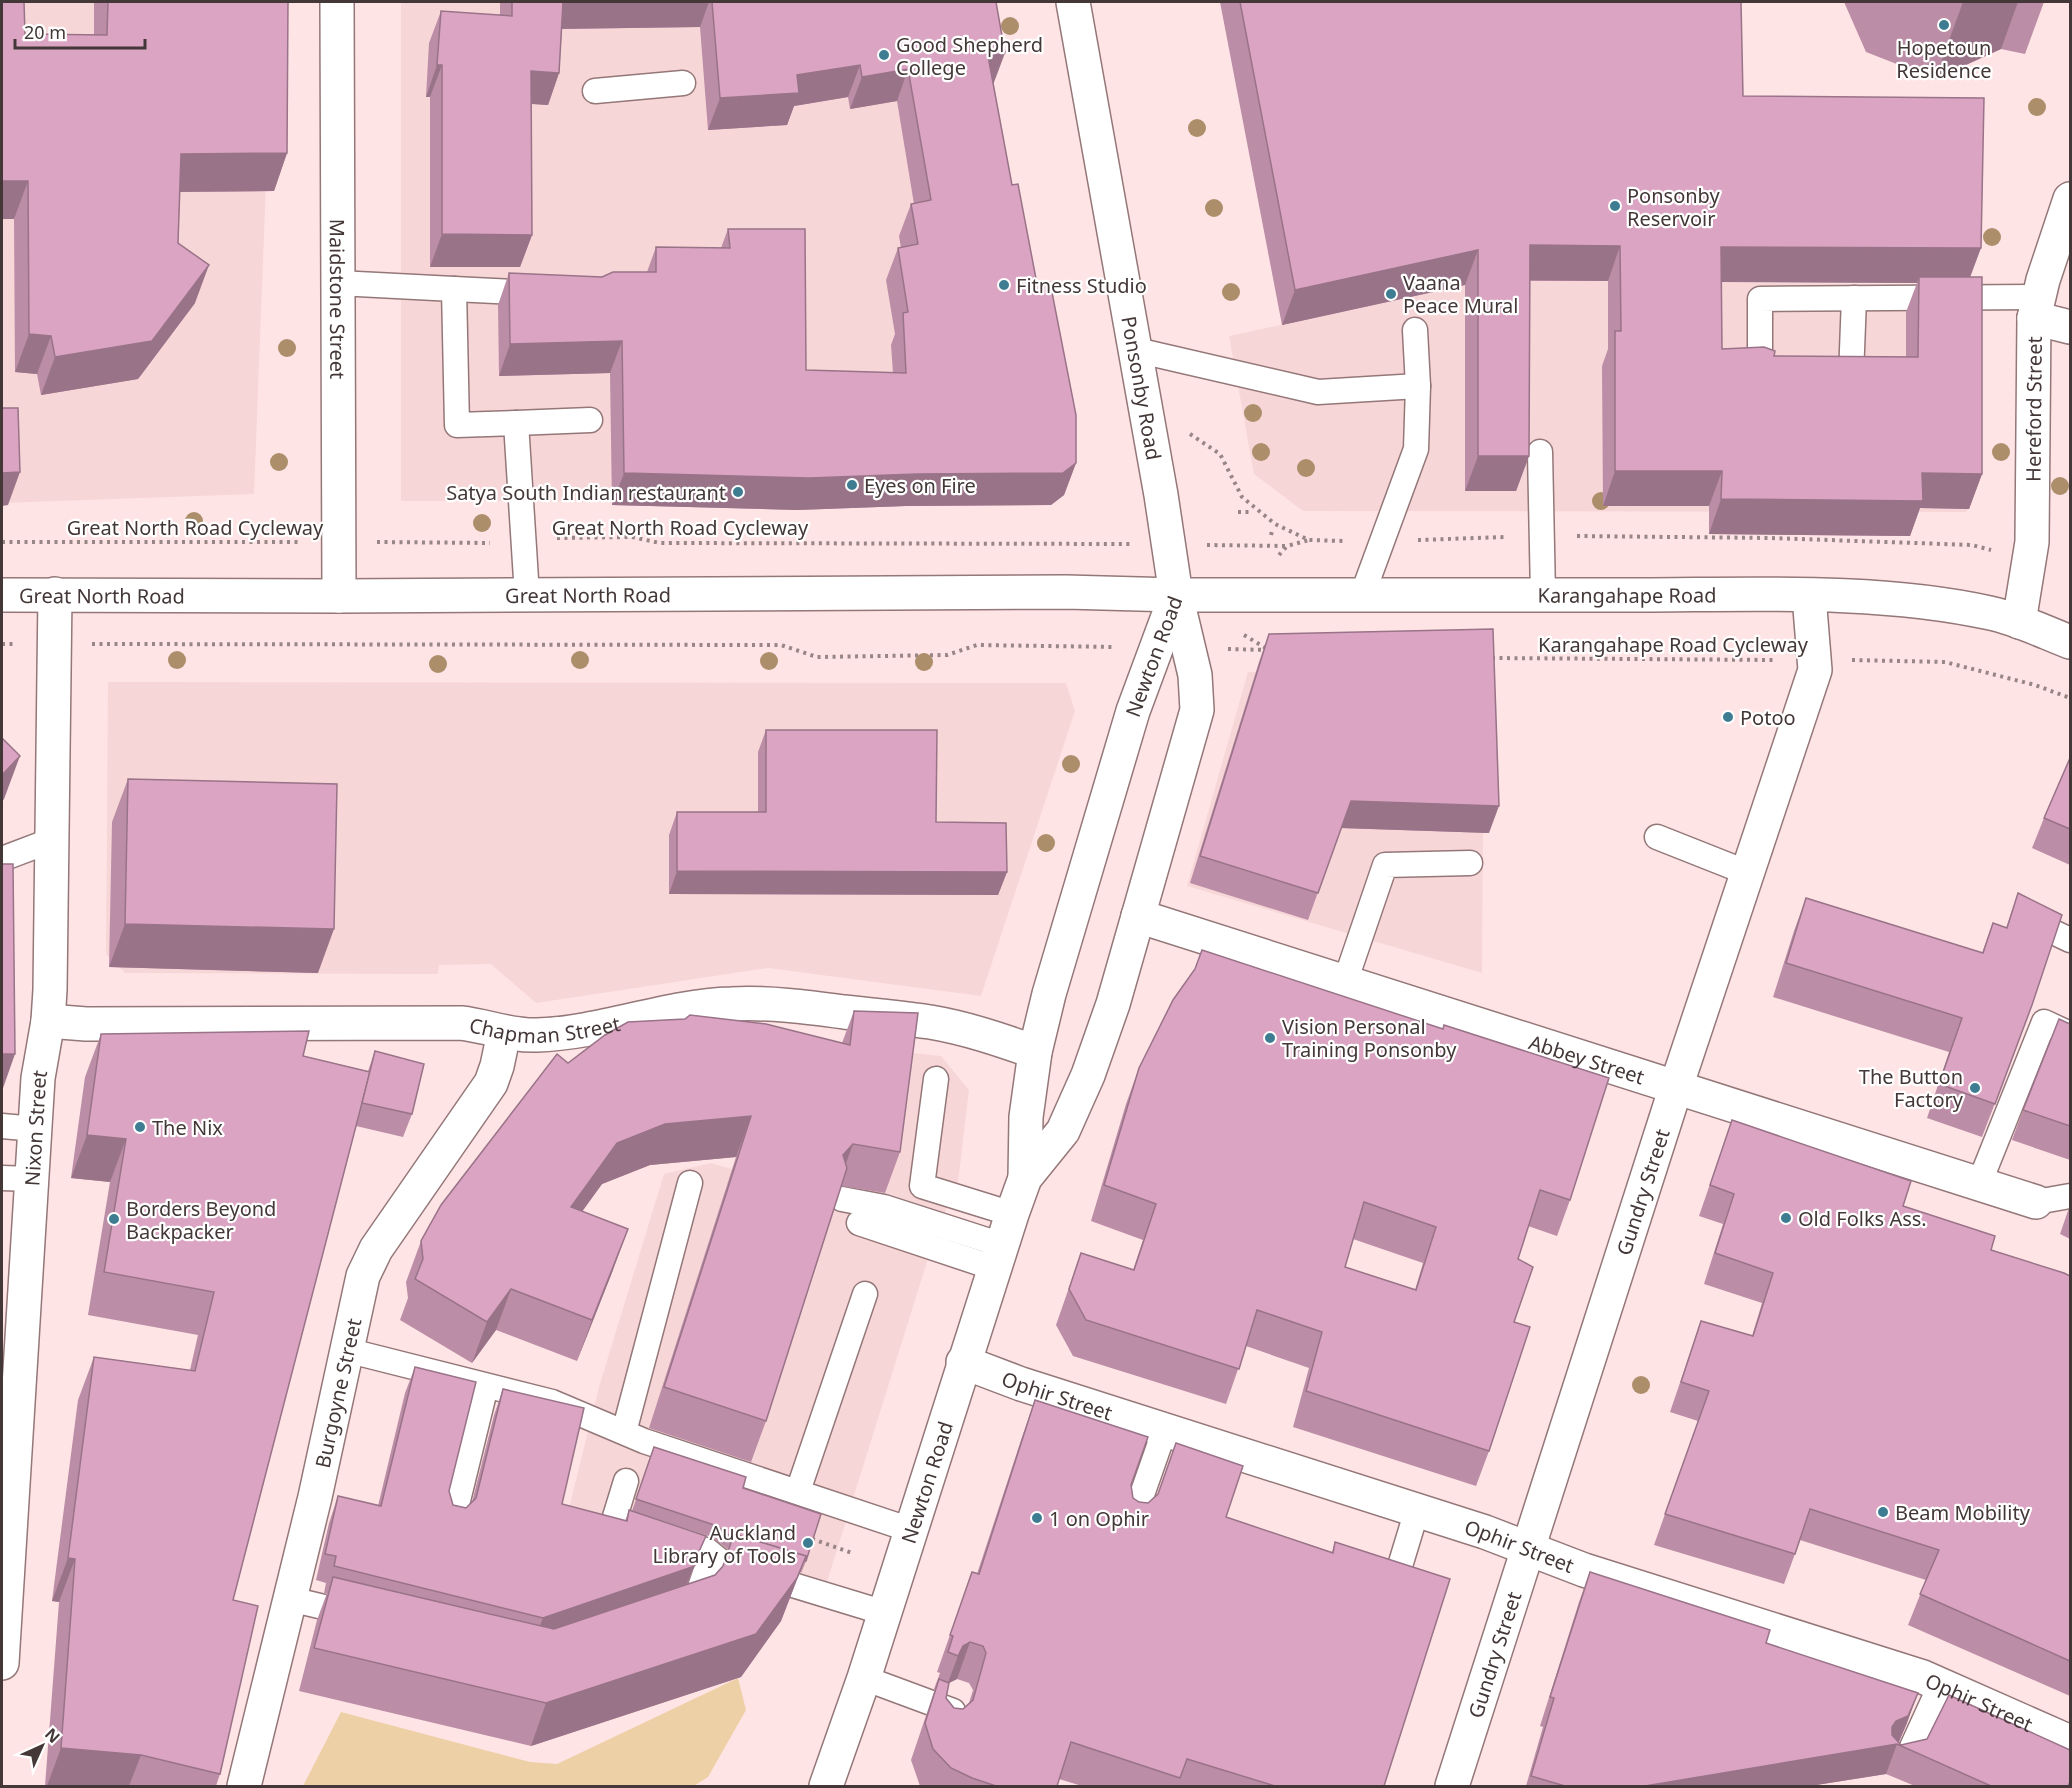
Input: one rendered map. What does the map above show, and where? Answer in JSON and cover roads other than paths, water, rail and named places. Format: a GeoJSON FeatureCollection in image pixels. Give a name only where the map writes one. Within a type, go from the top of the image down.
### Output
{"type":"FeatureCollection","features":[{"type":"Feature","properties":{"kind":"street","name":"Maidstone Street"},"geometry":{"type":"LineString","coordinates":[[337,2],[339,596]]}},
{"type":"Feature","properties":{"kind":"street","name":"Ponsonby Road"},"geometry":{"type":"LineString","coordinates":[[1073,2],[1136,350],[1176,595]]}},
{"type":"Feature","properties":{"kind":"street","name":"Hereford Street"},"geometry":{"type":"LineString","coordinates":[[2019,622],[2032,542],[2036,308],[2070,199]]}},
{"type":"Feature","properties":{"kind":"street"},"geometry":{"type":"LineString","coordinates":[[2036,308],[2070,327]]}},
{"type":"Feature","properties":{"kind":"street","name":"Great North Road"},"geometry":{"type":"LineString","coordinates":[[2,595],[339,596],[1066,592],[1176,595]]}},
{"type":"Feature","properties":{"kind":"street","name":"Karangahape Road"},"geometry":{"type":"LineString","coordinates":[[1176,595],[1363,593],[1809,596],[1913,602],[1991,613],[2070,642]]}},
{"type":"Feature","properties":{"kind":"street","name":"Nixon Street"},"geometry":{"type":"LineString","coordinates":[[2,1663],[17,1179],[35,1129],[38,1078],[48,1021],[55,594]]}},
{"type":"Feature","properties":{"kind":"street","name":"Newton Road"},"geometry":{"type":"LineString","coordinates":[[826,1786],[885,1614],[963,1362],[1025,1178],[1026,1117],[1035,1052],[1133,711],[1176,595]]}},
{"type":"Feature","properties":{"kind":"street","name":"Newton Road"},"geometry":{"type":"LineString","coordinates":[[1025,1178],[1063,1131],[1088,1075],[1138,916],[1197,710],[1195,675],[1176,595]]}},
{"type":"Feature","properties":{"kind":"street","name":"Gundry Street"},"geometry":{"type":"LineString","coordinates":[[1452,1786],[1526,1549],[1676,1087],[1815,670],[1809,596]]}},
{"type":"Feature","properties":{"kind":"street","name":"Abbey Street"},"geometry":{"type":"LineString","coordinates":[[1138,916],[2036,1202]]}},
{"type":"Feature","properties":{"kind":"street","name":"Chapman Street"},"geometry":{"type":"LineString","coordinates":[[48,1021],[86,1024],[461,1023],[482,1026],[504,1033],[541,1035],[589,1028],[667,1011],[731,1004],[813,1008],[932,1023],[992,1037],[1035,1052]]}},
{"type":"Feature","properties":{"kind":"street","name":"Burgoyne Street"},"geometry":{"type":"LineString","coordinates":[[244,1786],[315,1497],[363,1276],[376,1249],[491,1083],[504,1033]]}},
{"type":"Feature","properties":{"kind":"street","name":"Ophir Street"},"geometry":{"type":"LineString","coordinates":[[963,1362],[1021,1384],[1485,1532],[1584,1570],[1923,1677],[2070,1743]]}},
{"type":"Feature","properties":{"kind":"lane"},"geometry":{"type":"LineString","coordinates":[[595,91],[683,83]]}},
{"type":"Feature","properties":{"kind":"lane"},"geometry":{"type":"LineString","coordinates":[[338,283],[557,293]]}},
{"type":"Feature","properties":{"kind":"lane"},"geometry":{"type":"LineString","coordinates":[[454,289],[457,425],[591,420]]}},
{"type":"Feature","properties":{"kind":"lane"},"geometry":{"type":"LineString","coordinates":[[1851,376],[1854,298]]}},
{"type":"Feature","properties":{"kind":"lane"},"geometry":{"type":"LineString","coordinates":[[1760,372],[1760,299],[1854,298],[2036,308]]}},
{"type":"Feature","properties":{"kind":"lane"},"geometry":{"type":"LineString","coordinates":[[1363,593],[1416,449],[1418,386],[1415,330]]}},
{"type":"Feature","properties":{"kind":"lane"},"geometry":{"type":"LineString","coordinates":[[1136,350],[1318,392],[1418,386]]}},
{"type":"Feature","properties":{"kind":"lane"},"geometry":{"type":"LineString","coordinates":[[516,423],[527,595]]}},
{"type":"Feature","properties":{"kind":"lane"},"geometry":{"type":"LineString","coordinates":[[1540,452],[1543,595]]}},
{"type":"Feature","properties":{"kind":"lane"},"geometry":{"type":"LineString","coordinates":[[1656,837],[1748,873]]}},
{"type":"Feature","properties":{"kind":"lane"},"geometry":{"type":"LineString","coordinates":[[2,859],[52,840]]}},
{"type":"Feature","properties":{"kind":"lane"},"geometry":{"type":"LineString","coordinates":[[1345,982],[1385,865],[1470,863]]}},
{"type":"Feature","properties":{"kind":"lane"},"geometry":{"type":"LineString","coordinates":[[1978,1184],[2044,1022],[2070,1034]]}},
{"type":"Feature","properties":{"kind":"lane"},"geometry":{"type":"LineString","coordinates":[[936,1079],[922,1185],[1012,1214]]}},
{"type":"Feature","properties":{"kind":"lane"},"geometry":{"type":"LineString","coordinates":[[2,1126],[35,1129]]}},
{"type":"Feature","properties":{"kind":"lane"},"geometry":{"type":"LineString","coordinates":[[624,1432],[690,1183]]}},
{"type":"Feature","properties":{"kind":"lane"},"geometry":{"type":"LineString","coordinates":[[2036,1202],[2070,1196]]}},
{"type":"Feature","properties":{"kind":"lane"},"geometry":{"type":"LineString","coordinates":[[842,1199],[884,1207],[998,1257]]}},
{"type":"Feature","properties":{"kind":"lane"},"geometry":{"type":"LineString","coordinates":[[859,1223],[998,1257]]}},
{"type":"Feature","properties":{"kind":"lane"},"geometry":{"type":"LineString","coordinates":[[798,1491],[865,1294]]}},
{"type":"Feature","properties":{"kind":"lane"},"geometry":{"type":"LineString","coordinates":[[346,1350],[552,1402],[644,1441],[911,1530]]}},
{"type":"Feature","properties":{"kind":"lane"},"geometry":{"type":"LineString","coordinates":[[453,1521],[486,1386]]}},
{"type":"Feature","properties":{"kind":"lane"},"geometry":{"type":"LineString","coordinates":[[1131,1526],[1165,1429]]}},
{"type":"Feature","properties":{"kind":"lane"},"geometry":{"type":"LineString","coordinates":[[626,1481],[614,1520],[708,1551],[724,1564],[885,1614]]}},
{"type":"Feature","properties":{"kind":"lane"},"geometry":{"type":"LineString","coordinates":[[1393,1589],[1417,1510]]}},
{"type":"Feature","properties":{"kind":"lane"},"geometry":{"type":"LineString","coordinates":[[662,1616],[694,1605],[705,1573]]}},
{"type":"Feature","properties":{"kind":"lane"},"geometry":{"type":"LineString","coordinates":[[290,1599],[376,1620]]}},
{"type":"Feature","properties":{"kind":"lane"},"geometry":{"type":"LineString","coordinates":[[864,1678],[952,1712]]}},
{"type":"Feature","properties":{"kind":"lane"},"geometry":{"type":"LineString","coordinates":[[1895,1761],[1906,1758],[1914,1747],[1940,1686]]}},
{"type":"Feature","properties":{"kind":"place","name":"Hopetoun Residence"},"geometry":{"type":"Point","coordinates":[1944,25]}},
{"type":"Feature","properties":{"kind":"place","name":"Good Shepherd College"},"geometry":{"type":"Point","coordinates":[884,55]}},
{"type":"Feature","properties":{"kind":"place","name":"Ponsonby Reservoir"},"geometry":{"type":"Point","coordinates":[1615,206]}},
{"type":"Feature","properties":{"kind":"place","name":"Fitness Studio"},"geometry":{"type":"Point","coordinates":[1004,285]}},
{"type":"Feature","properties":{"kind":"place","name":"Vaana Peace Mural"},"geometry":{"type":"Point","coordinates":[1391,294]}},
{"type":"Feature","properties":{"kind":"place","name":"Eyes on Fire"},"geometry":{"type":"Point","coordinates":[852,485]}},
{"type":"Feature","properties":{"kind":"place","name":"Satya South Indian restaurant"},"geometry":{"type":"Point","coordinates":[738,492]}},
{"type":"Feature","properties":{"kind":"place","name":"Potoo"},"geometry":{"type":"Point","coordinates":[1728,717]}},
{"type":"Feature","properties":{"kind":"place","name":"Vision Personal Training Ponsonby"},"geometry":{"type":"Point","coordinates":[1270,1038]}},
{"type":"Feature","properties":{"kind":"place","name":"The Button Factory"},"geometry":{"type":"Point","coordinates":[1975,1088]}},
{"type":"Feature","properties":{"kind":"place","name":"The Nix"},"geometry":{"type":"Point","coordinates":[140,1127]}},
{"type":"Feature","properties":{"kind":"place","name":"Old Folks Ass."},"geometry":{"type":"Point","coordinates":[1786,1218]}},
{"type":"Feature","properties":{"kind":"place","name":"Borders Beyond Backpacker"},"geometry":{"type":"Point","coordinates":[114,1219]}},
{"type":"Feature","properties":{"kind":"place","name":"Beam Mobility"},"geometry":{"type":"Point","coordinates":[1883,1512]}},
{"type":"Feature","properties":{"kind":"place","name":"1 on Ophir"},"geometry":{"type":"Point","coordinates":[1037,1518]}},
{"type":"Feature","properties":{"kind":"place","name":"Auckland Library of Tools"},"geometry":{"type":"Point","coordinates":[808,1543]}}]}
